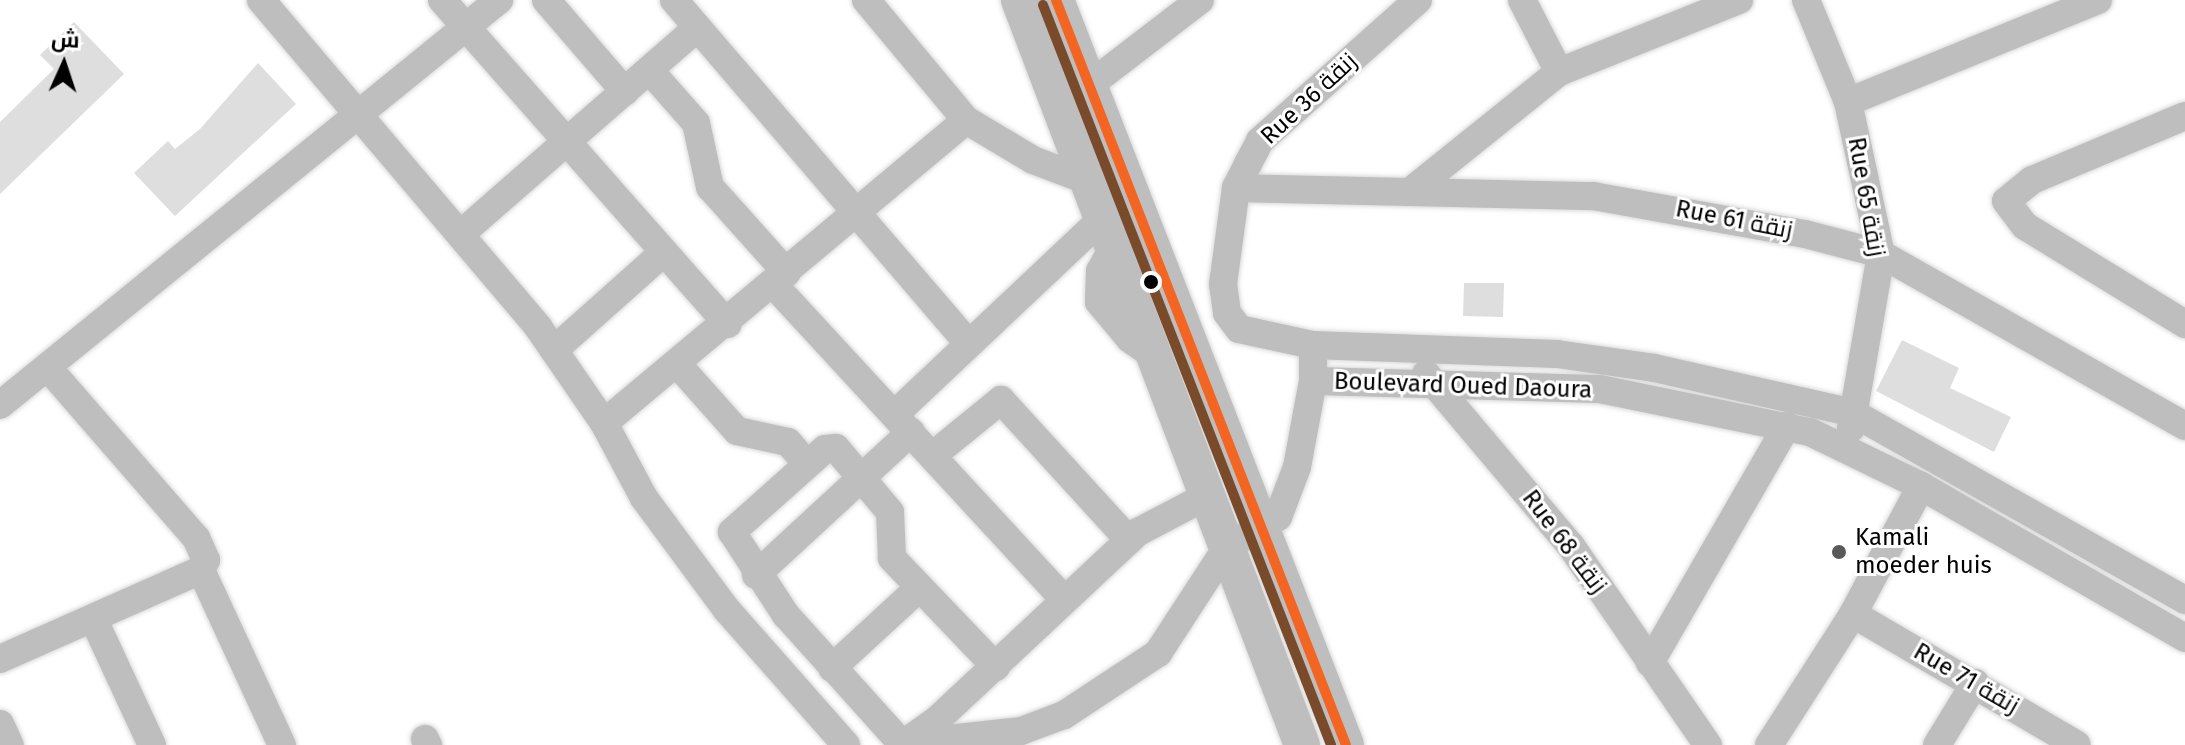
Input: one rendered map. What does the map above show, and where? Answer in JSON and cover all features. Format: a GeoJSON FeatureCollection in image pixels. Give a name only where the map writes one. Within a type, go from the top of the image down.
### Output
{"type":"FeatureCollection","features":[{"type":"Feature","properties":{"kind":"main road"},"geometry":{"type":"LineString","coordinates":[[1019,0],[1110,230],[1302,745]]}},
{"type":"Feature","properties":{"kind":"main road"},"geometry":{"type":"LineString","coordinates":[[1056,0],[1346,745]]}},
{"type":"Feature","properties":{"kind":"street"},"geometry":{"type":"LineString","coordinates":[[261,0],[463,232],[554,350],[604,423],[644,498],[753,641],[846,745]]}},
{"type":"Feature","properties":{"kind":"street"},"geometry":{"type":"LineString","coordinates":[[442,0],[728,324]]}},
{"type":"Feature","properties":{"kind":"street"},"geometry":{"type":"LineString","coordinates":[[0,405],[362,116],[499,0]]}},
{"type":"Feature","properties":{"kind":"street"},"geometry":{"type":"LineString","coordinates":[[546,0],[625,92]]}},
{"type":"Feature","properties":{"kind":"street"},"geometry":{"type":"LineString","coordinates":[[674,0],[966,341]]}},
{"type":"Feature","properties":{"kind":"street"},"geometry":{"type":"LineString","coordinates":[[866,0],[966,120],[1033,160],[1091,182]]}},
{"type":"Feature","properties":{"kind":"street"},"geometry":{"type":"LineString","coordinates":[[1088,86],[1200,0]]}},
{"type":"Feature","properties":{"kind":"street","name":"Rue 36 زنقة"},"geometry":{"type":"LineString","coordinates":[[1313,345],[1255,337],[1227,313],[1223,284],[1236,188],[1260,141],[1418,0]]}},
{"type":"Feature","properties":{"kind":"street"},"geometry":{"type":"LineString","coordinates":[[1522,0],[1559,72]]}},
{"type":"Feature","properties":{"kind":"street"},"geometry":{"type":"LineString","coordinates":[[1411,191],[1559,72],[1739,0]]}},
{"type":"Feature","properties":{"kind":"street","name":"Rue 65 زنقة"},"geometry":{"type":"LineString","coordinates":[[1806,0],[1848,102],[1881,254],[1849,449]]}},
{"type":"Feature","properties":{"kind":"street"},"geometry":{"type":"LineString","coordinates":[[1848,102],[2098,0]]}},
{"type":"Feature","properties":{"kind":"street"},"geometry":{"type":"LineString","coordinates":[[463,232],[566,141],[651,72],[697,28]]}},
{"type":"Feature","properties":{"kind":"street"},"geometry":{"type":"LineString","coordinates":[[651,72],[696,123],[710,187],[780,278],[932,456],[1062,597]]}},
{"type":"Feature","properties":{"kind":"street"},"geometry":{"type":"LineString","coordinates":[[2185,116],[2032,180],[2006,201],[2025,226],[2185,324]]}},
{"type":"Feature","properties":{"kind":"street"},"geometry":{"type":"LineString","coordinates":[[604,423],[679,366],[966,120]]}},
{"type":"Feature","properties":{"kind":"street","name":"Rue 61 زنقة"},"geometry":{"type":"LineString","coordinates":[[1236,188],[1593,196],[1702,212],[1881,254],[2185,426]]}},
{"type":"Feature","properties":{"kind":"street"},"geometry":{"type":"LineString","coordinates":[[756,575],[865,479],[903,423],[966,341],[1110,230]]}},
{"type":"Feature","properties":{"kind":"street"},"geometry":{"type":"LineString","coordinates":[[554,350],[664,252]]}},
{"type":"Feature","properties":{"kind":"street","name":"Boulevard Oued Daoura"},"geometry":{"type":"LineString","coordinates":[[2185,600],[1853,413],[1654,368],[1557,354],[1415,346],[1313,345],[1313,381],[1600,389],[1787,426],[1849,449],[1921,486],[2185,638]]}},
{"type":"Feature","properties":{"kind":"street","name":"Rue 68 زنقة"},"geometry":{"type":"LineString","coordinates":[[1415,346],[1429,382],[1571,546],[1708,745]]}},
{"type":"Feature","properties":{"kind":"street"},"geometry":{"type":"LineString","coordinates":[[679,366],[737,431],[788,442],[807,464]]}},
{"type":"Feature","properties":{"kind":"street"},"geometry":{"type":"LineString","coordinates":[[0,659],[201,570],[206,560],[196,538],[48,368]]}},
{"type":"Feature","properties":{"kind":"street"},"geometry":{"type":"LineString","coordinates":[[901,744],[1021,731],[1064,715],[1123,679],[1158,653],[1227,547],[1262,531],[1290,494],[1313,381]]}},
{"type":"Feature","properties":{"kind":"street"},"geometry":{"type":"LineString","coordinates":[[932,456],[1001,400],[1129,540]]}},
{"type":"Feature","properties":{"kind":"street"},"geometry":{"type":"LineString","coordinates":[[1650,663],[1787,426]]}},
{"type":"Feature","properties":{"kind":"street"},"geometry":{"type":"LineString","coordinates":[[901,744],[786,615],[756,575],[732,532],[807,464],[830,446],[865,479],[890,512],[892,558],[996,667]]}},
{"type":"Feature","properties":{"kind":"street"},"geometry":{"type":"LineString","coordinates":[[1769,745],[1853,614],[1921,486]]}},
{"type":"Feature","properties":{"kind":"street"},"geometry":{"type":"LineString","coordinates":[[901,744],[996,667],[1062,597],[1129,540],[1207,496]]}},
{"type":"Feature","properties":{"kind":"street"},"geometry":{"type":"LineString","coordinates":[[201,570],[282,745]]}},
{"type":"Feature","properties":{"kind":"street"},"geometry":{"type":"LineString","coordinates":[[832,668],[919,588]]}},
{"type":"Feature","properties":{"kind":"street","name":"Rue 71 زنقة"},"geometry":{"type":"LineString","coordinates":[[1853,614],[2077,745]]}},
{"type":"Feature","properties":{"kind":"street"},"geometry":{"type":"LineString","coordinates":[[753,641],[786,615]]}},
{"type":"Feature","properties":{"kind":"street"},"geometry":{"type":"LineString","coordinates":[[93,618],[152,745]]}},
{"type":"Feature","properties":{"kind":"street"},"geometry":{"type":"LineString","coordinates":[[1937,745],[1975,683]]}},
{"type":"Feature","properties":{"kind":"street"},"geometry":{"type":"LineString","coordinates":[[0,724],[10,745]]}},
{"type":"Feature","properties":{"kind":"building"},"geometry":{"type":"Polygon","coordinates":[[[74,22],[124,74],[0,194],[0,122],[54,69],[40,55],[74,22]]]}},
{"type":"Feature","properties":{"kind":"building"},"geometry":{"type":"Polygon","coordinates":[[[258,63],[296,104],[175,216],[134,173],[168,141],[175,149],[200,129],[258,63]]]}},
{"type":"Feature","properties":{"kind":"building"},"geometry":{"type":"Polygon","coordinates":[[[1464,283],[1504,283],[1503,317],[1463,316],[1464,283]]]}},
{"type":"Feature","properties":{"kind":"building"},"geometry":{"type":"Polygon","coordinates":[[[1902,340],[1959,368],[1950,388],[2011,417],[1994,452],[1876,391],[1902,340]]]}},
{"type":"Feature","properties":{"kind":"transit line"},"geometry":{"type":"LineString","coordinates":[[1056,0],[1346,745]]}},
{"type":"Feature","properties":{"kind":"transit line"},"geometry":{"type":"LineString","coordinates":[[1043,5],[1331,745]]}},
{"type":"Feature","properties":{"kind":"place","name":"Kamali moeder huis"},"geometry":{"type":"Point","coordinates":[1839,552]}}]}
